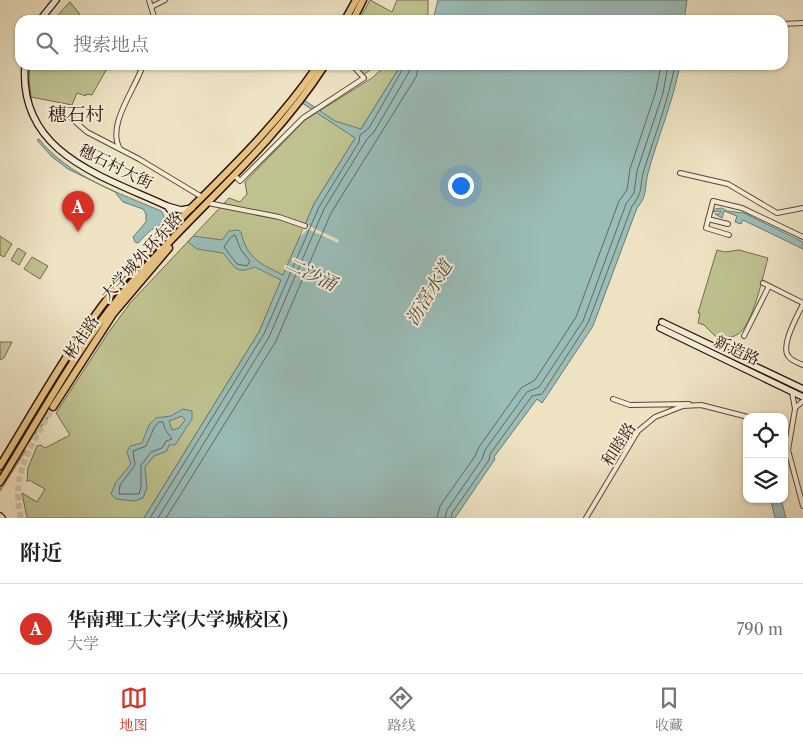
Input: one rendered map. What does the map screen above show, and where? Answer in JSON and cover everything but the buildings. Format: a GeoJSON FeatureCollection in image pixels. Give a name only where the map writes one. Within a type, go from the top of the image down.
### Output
{"type":"FeatureCollection","features":[{"type":"Feature","properties":{"kind":"main road"},"geometry":{"type":"LineString","coordinates":[[44,15],[56,0]]}},
{"type":"Feature","properties":{"kind":"main road"},"geometry":{"type":"LineString","coordinates":[[348,15],[356,0]]}},
{"type":"Feature","properties":{"kind":"main road"},"geometry":{"type":"LineString","coordinates":[[356,15],[363,0]]}},
{"type":"Feature","properties":{"kind":"main road","name":"穗石村大街"},"geometry":{"type":"LineString","coordinates":[[25,70],[30,107],[40,128],[54,147],[77,164],[167,206],[181,210],[193,207]]}},
{"type":"Feature","properties":{"kind":"main road","name":"大学城外环东路"},"geometry":{"type":"LineString","coordinates":[[0,466],[86,328],[126,276],[281,119],[315,70]]}},
{"type":"Feature","properties":{"kind":"main road","name":"大学城外环东路"},"geometry":{"type":"LineString","coordinates":[[0,482],[93,332],[133,282],[235,176],[322,70]]}},
{"type":"Feature","properties":{"kind":"main road","name":"穗石村大街"},"geometry":{"type":"LineString","coordinates":[[167,206],[174,216],[172,228]]}},
{"type":"Feature","properties":{"kind":"main road","name":"彬社路"},"geometry":{"type":"LineString","coordinates":[[53,407],[113,314],[163,257],[174,238]]}},
{"type":"Feature","properties":{"kind":"main road"},"geometry":{"type":"LineString","coordinates":[[126,276],[126,283],[133,282]]}},
{"type":"Feature","properties":{"kind":"main road","name":"新造路"},"geometry":{"type":"LineString","coordinates":[[662,322],[803,389]]}},
{"type":"Feature","properties":{"kind":"main road"},"geometry":{"type":"LineString","coordinates":[[86,328],[93,332]]}},
{"type":"Feature","properties":{"kind":"main road","name":"新造路"},"geometry":{"type":"LineString","coordinates":[[660,328],[803,396]]}},
{"type":"Feature","properties":{"kind":"street"},"geometry":{"type":"LineString","coordinates":[[149,0],[154,15]]}},
{"type":"Feature","properties":{"kind":"street"},"geometry":{"type":"LineString","coordinates":[[152,7],[165,0]]}},
{"type":"Feature","properties":{"kind":"street"},"geometry":{"type":"LineString","coordinates":[[788,24],[803,23]]}},
{"type":"Feature","properties":{"kind":"street"},"geometry":{"type":"LineString","coordinates":[[120,149],[116,139],[116,122],[141,70]]}},
{"type":"Feature","properties":{"kind":"street"},"geometry":{"type":"LineString","coordinates":[[235,176],[240,181],[301,120],[364,78],[357,70]]}},
{"type":"Feature","properties":{"kind":"street"},"geometry":{"type":"LineString","coordinates":[[71,118],[87,132],[202,197]]}},
{"type":"Feature","properties":{"kind":"street"},"geometry":{"type":"LineString","coordinates":[[680,173],[728,184],[777,213],[803,208]]}},
{"type":"Feature","properties":{"kind":"street"},"geometry":{"type":"LineString","coordinates":[[729,235],[708,230],[711,203],[719,201],[767,218],[803,237]]}},
{"type":"Feature","properties":{"kind":"street"},"geometry":{"type":"LineString","coordinates":[[208,204],[279,217],[305,226]]}},
{"type":"Feature","properties":{"kind":"street"},"geometry":{"type":"LineString","coordinates":[[708,219],[728,224]]}},
{"type":"Feature","properties":{"kind":"street"},"geometry":{"type":"LineString","coordinates":[[763,284],[803,303],[786,343],[786,350],[790,359],[803,365]]}},
{"type":"Feature","properties":{"kind":"street"},"geometry":{"type":"LineString","coordinates":[[744,336],[769,286]]}},
{"type":"Feature","properties":{"kind":"street"},"geometry":{"type":"LineString","coordinates":[[792,391],[795,409],[791,428],[789,458],[803,506]]}},
{"type":"Feature","properties":{"kind":"street"},"geometry":{"type":"LineString","coordinates":[[613,399],[630,405],[683,403],[701,405]]}},
{"type":"Feature","properties":{"kind":"street"},"geometry":{"type":"LineString","coordinates":[[795,409],[803,401]]}},
{"type":"Feature","properties":{"kind":"street","name":"和睦路"},"geometry":{"type":"LineString","coordinates":[[586,518],[638,431],[665,411],[683,406],[701,405],[743,416]]}},
{"type":"Feature","properties":{"kind":"green space"},"geometry":{"type":"Polygon","coordinates":[[[370,0],[392,12],[397,0],[428,0],[427,15],[362,15],[370,0]]]}},
{"type":"Feature","properties":{"kind":"green space"},"geometry":{"type":"Polygon","coordinates":[[[70,2],[80,15],[58,15],[70,2]]]}},
{"type":"Feature","properties":{"kind":"green space"},"geometry":{"type":"Polygon","coordinates":[[[30,70],[106,70],[92,95],[86,94],[86,96],[77,93],[72,105],[31,97],[30,70]]]}},
{"type":"Feature","properties":{"kind":"green space"},"geometry":{"type":"Polygon","coordinates":[[[360,70],[370,70],[362,76],[360,70]]]}},
{"type":"Feature","properties":{"kind":"green space"},"geometry":{"type":"Polygon","coordinates":[[[381,70],[398,70],[314,204],[259,332],[144,518],[27,518],[22,493],[37,502],[45,489],[29,480],[27,482],[28,468],[37,446],[41,445],[45,448],[70,435],[56,413],[108,333],[131,302],[229,198],[240,202],[247,194],[245,182],[305,120],[372,78],[381,70]]]}},
{"type":"Feature","properties":{"kind":"green space"},"geometry":{"type":"Polygon","coordinates":[[[0,236],[12,244],[4,257],[0,255],[0,236]]]}},
{"type":"Feature","properties":{"kind":"green space"},"geometry":{"type":"Polygon","coordinates":[[[18,248],[26,253],[19,265],[11,260],[18,248]]]}},
{"type":"Feature","properties":{"kind":"green space"},"geometry":{"type":"Polygon","coordinates":[[[717,250],[725,252],[739,250],[768,258],[757,299],[748,321],[738,334],[724,338],[715,336],[704,325],[698,323],[700,313],[698,313],[717,250]]]}},
{"type":"Feature","properties":{"kind":"green space"},"geometry":{"type":"Polygon","coordinates":[[[32,257],[48,266],[40,279],[24,269],[32,257]]]}},
{"type":"Feature","properties":{"kind":"green space"},"geometry":{"type":"Polygon","coordinates":[[[90,332],[0,477],[0,471],[90,332]]]}},
{"type":"Feature","properties":{"kind":"green space"},"geometry":{"type":"Polygon","coordinates":[[[0,342],[12,342],[4,358],[0,360],[0,342]]]}},
{"type":"Feature","properties":{"kind":"green space"},"geometry":{"type":"Polygon","coordinates":[[[47,411],[50,415],[29,442],[28,441],[47,411]]]}},
{"type":"Feature","properties":{"kind":"green space"},"geometry":{"type":"Polygon","coordinates":[[[26,450],[0,491],[0,487],[20,454],[26,450]]]}},
{"type":"Feature","properties":{"kind":"water"},"geometry":{"type":"Polygon","coordinates":[[[438,0],[687,0],[685,15],[434,15],[438,0]]]}},
{"type":"Feature","properties":{"kind":"water"},"geometry":{"type":"Polygon","coordinates":[[[398,70],[679,70],[648,173],[644,195],[637,208],[593,326],[542,403],[537,399],[494,457],[495,459],[455,518],[144,518],[259,332],[281,280],[255,267],[239,270],[233,266],[223,253],[197,249],[188,242],[193,236],[222,240],[229,231],[238,230],[241,232],[251,255],[262,264],[283,275],[314,204],[355,138],[302,103],[304,100],[335,121],[361,129],[398,70]]]}},
{"type":"Feature","properties":{"kind":"water"},"geometry":{"type":"Polygon","coordinates":[[[39,139],[51,152],[79,173],[112,190],[161,211],[164,215],[162,224],[148,232],[138,243],[135,242],[133,237],[146,222],[146,214],[143,209],[123,202],[115,192],[68,169],[51,156],[37,140],[39,139]]]}},
{"type":"Feature","properties":{"kind":"water"},"geometry":{"type":"Polygon","coordinates":[[[722,208],[727,211],[744,213],[803,242],[803,249],[743,220],[741,224],[735,222],[737,216],[724,211],[722,218],[715,214],[719,214],[721,211],[713,212],[715,209],[722,208]]]}},
{"type":"Feature","properties":{"kind":"water"},"geometry":{"type":"Polygon","coordinates":[[[183,409],[192,411],[192,419],[175,445],[169,445],[167,451],[154,456],[145,467],[147,488],[143,498],[135,501],[116,499],[111,494],[116,482],[131,464],[127,452],[130,446],[142,443],[149,425],[156,418],[171,416],[183,409]],[[182,416],[169,421],[172,430],[179,428],[185,420],[182,416]]]}},
{"type":"Feature","properties":{"kind":"water"},"geometry":{"type":"Polygon","coordinates":[[[771,503],[782,503],[786,518],[775,518],[771,503]]]}},
{"type":"Feature","properties":{"kind":"pier"},"geometry":{"type":"Polygon","coordinates":[[[305,224],[339,240],[338,243],[308,229],[300,237],[305,224]]]}},
{"type":"Feature","properties":{"kind":"tunnel"},"geometry":{"type":"LineString","coordinates":[[21,518],[18,502],[18,487],[21,473],[31,447],[53,407]]}},
{"type":"Feature","properties":{"kind":"place","name":"华南理工大学(大学城校区)"},"geometry":{"type":"Point","coordinates":[78,232]}},
{"type":"Feature","properties":{"kind":"district","name":"穗石村"},"geometry":{"type":"Point","coordinates":[76,114]}},
{"type":"Feature","properties":{"kind":"water label","name":"二沙涌"},"geometry":{"type":"Point","coordinates":[311,274]}},
{"type":"Feature","properties":{"kind":"water label","name":"沥滘水道"},"geometry":{"type":"Point","coordinates":[429,293]}}]}
